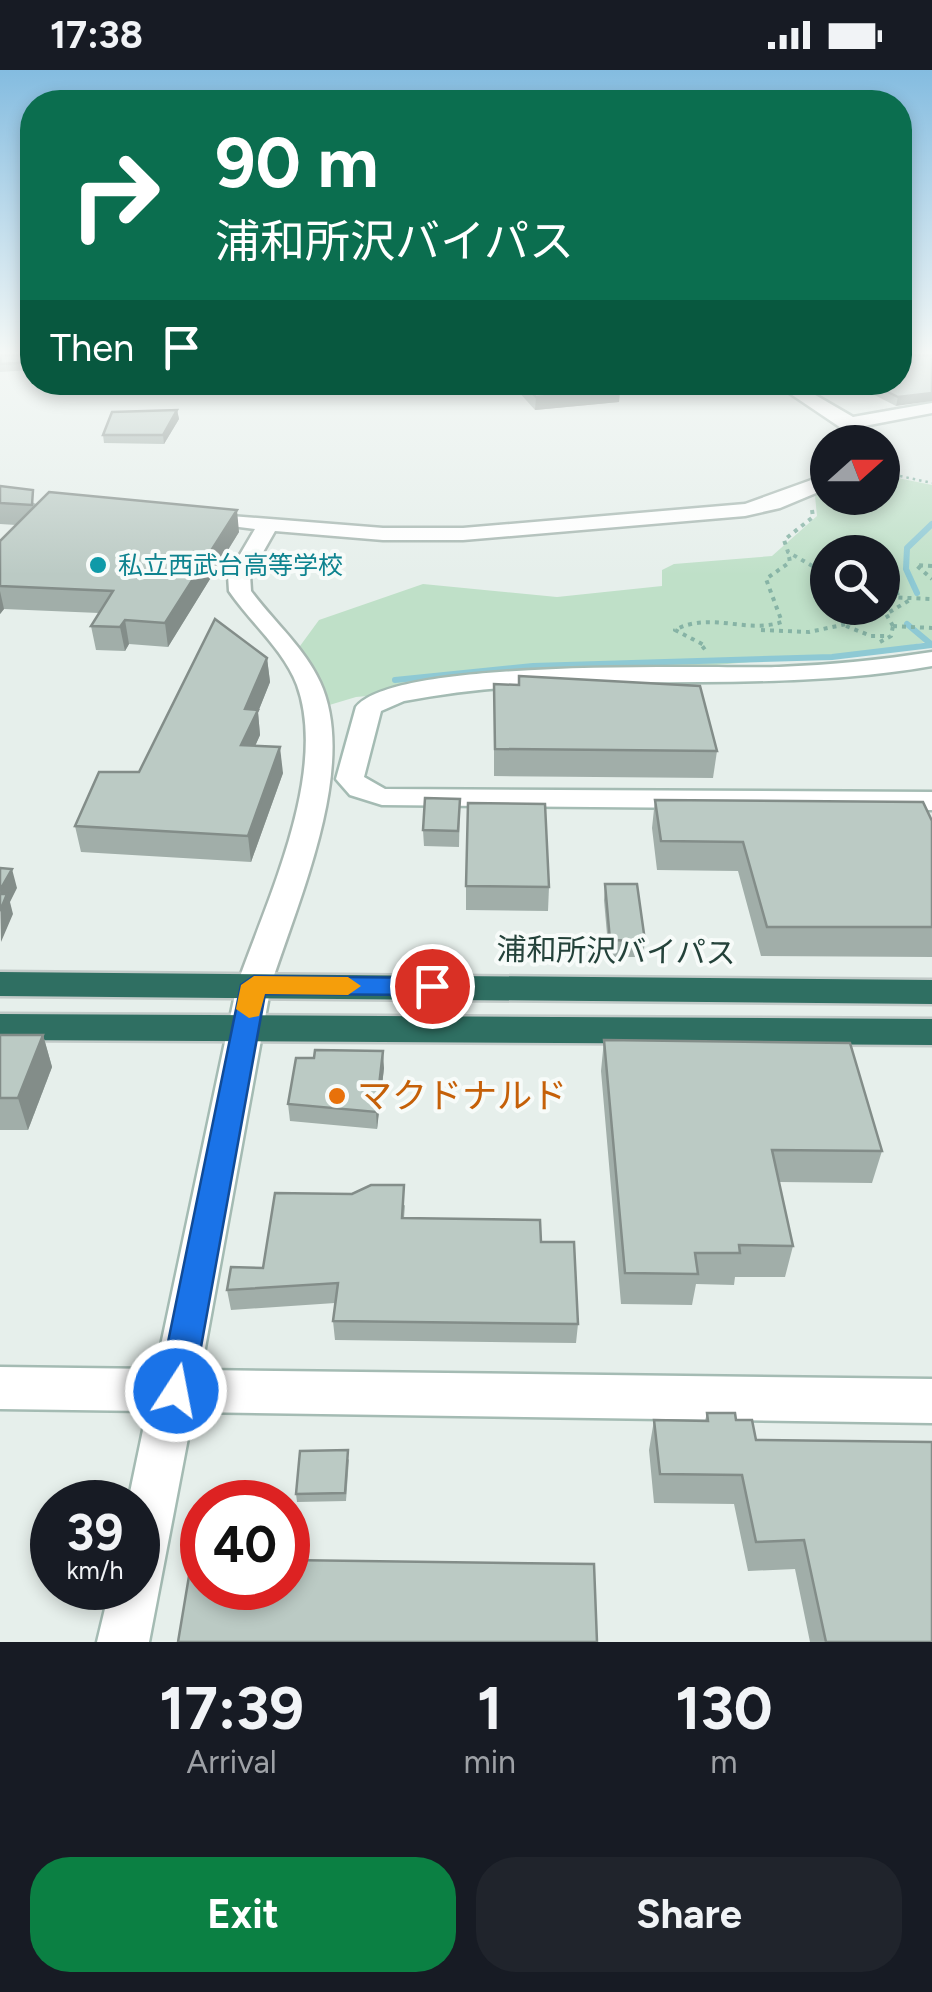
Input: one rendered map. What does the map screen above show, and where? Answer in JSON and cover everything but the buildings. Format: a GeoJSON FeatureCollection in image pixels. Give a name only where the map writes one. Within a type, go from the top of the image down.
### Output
{"type":"FeatureCollection","features":[{"type":"Feature","properties":{"kind":"highway","name":"浦和所沢バイパス"},"geometry":{"type":"LineString","coordinates":[[0,984],[932,992]]}},
{"type":"Feature","properties":{"kind":"highway"},"geometry":{"type":"LineString","coordinates":[[0,1026],[932,1032]]}},
{"type":"Feature","properties":{"kind":"street"},"geometry":{"type":"LineString","coordinates":[[180,514],[268,525],[441,535],[592,520],[706,516],[778,504],[810,491]]}},
{"type":"Feature","properties":{"kind":"street"},"geometry":{"type":"LineString","coordinates":[[158,1480],[254,985],[306,818],[318,757],[316,709],[309,686],[240,591],[239,575],[268,525]]}},
{"type":"Feature","properties":{"kind":"street"},"geometry":{"type":"LineString","coordinates":[[932,659],[759,676],[527,679],[390,694],[368,706],[350,778],[360,789],[382,797],[932,801]]}},
{"type":"Feature","properties":{"kind":"street"},"geometry":{"type":"LineString","coordinates":[[0,1388],[932,1401]]}},
{"type":"Feature","properties":{"kind":"street"},"geometry":{"type":"LineString","coordinates":[[123,1642],[130,1610]]}},
{"type":"Feature","properties":{"kind":"path"},"geometry":{"type":"LineString","coordinates":[[900,472],[932,484]]}},
{"type":"Feature","properties":{"kind":"path"},"geometry":{"type":"LineString","coordinates":[[702,649],[706,646],[675,630],[708,620],[764,628],[782,622],[766,579],[790,562],[784,540],[813,517],[812,499],[806,493]]}},
{"type":"Feature","properties":{"kind":"path"},"geometry":{"type":"LineString","coordinates":[[788,552],[810,565]]}},
{"type":"Feature","properties":{"kind":"path"},"geometry":{"type":"LineString","coordinates":[[932,566],[916,564],[916,570],[932,579]]}},
{"type":"Feature","properties":{"kind":"path"},"geometry":{"type":"LineString","coordinates":[[900,598],[932,599]]}},
{"type":"Feature","properties":{"kind":"path"},"geometry":{"type":"LineString","coordinates":[[913,599],[886,614],[893,626],[932,628]]}},
{"type":"Feature","properties":{"kind":"path"},"geometry":{"type":"LineString","coordinates":[[741,626],[811,632],[845,625],[871,636],[892,636]]}},
{"type":"Feature","properties":{"kind":"green space"},"geometry":{"type":"Polygon","coordinates":[[[900,478],[932,485],[932,641],[886,650],[356,697],[316,709],[292,657],[319,620],[423,584],[557,597],[662,586],[662,570],[674,564],[772,556],[817,516],[900,515],[900,478]]]}},
{"type":"Feature","properties":{"kind":"waterway"},"geometry":{"type":"LineString","coordinates":[[917,593],[906,569],[907,548],[932,524]]}},
{"type":"Feature","properties":{"kind":"waterway"},"geometry":{"type":"LineString","coordinates":[[395,680],[533,666],[832,657],[932,645],[907,624]]}},
{"type":"Feature","properties":{"kind":"slow traffic"},"geometry":{"type":"LineString","coordinates":[[249,1009],[254,985],[348,986]]}},
{"type":"Feature","properties":{"kind":"place","name":"私立西武台高等学校"},"geometry":{"type":"Point","coordinates":[98,565]}},
{"type":"Feature","properties":{"kind":"place","name":"マクドナルド"},"geometry":{"type":"Point","coordinates":[337,1096]}},
{"type":"Feature","properties":{"kind":"route"},"geometry":{"type":"LineString","coordinates":[[176,1391],[254,985],[432,986]]}}]}
